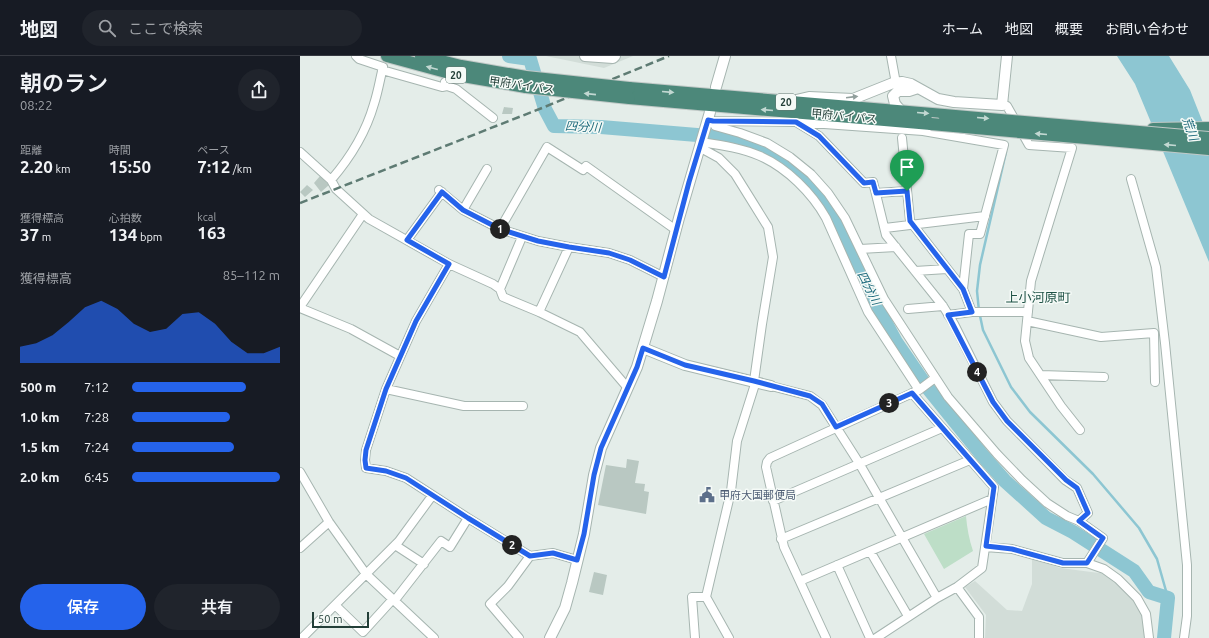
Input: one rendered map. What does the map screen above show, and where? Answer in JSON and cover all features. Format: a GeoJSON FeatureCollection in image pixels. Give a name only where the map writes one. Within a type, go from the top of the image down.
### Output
{"type":"FeatureCollection","features":[{"type":"Feature","properties":{"kind":"highway","name":"甲府バイパス"},"geometry":{"type":"LineString","coordinates":[[387,56],[457,75],[931,124],[1209,149]]}},
{"type":"Feature","properties":{"kind":"highway","name":"甲府バイパス"},"geometry":{"type":"LineString","coordinates":[[421,56],[526,82]]}},
{"type":"Feature","properties":{"kind":"highway","name":"甲府バイパス"},"geometry":{"type":"LineString","coordinates":[[629,93],[786,102],[1209,138]]}},
{"type":"Feature","properties":{"kind":"highway"},"geometry":{"type":"LineString","coordinates":[[1108,129],[1209,128]]}},
{"type":"Feature","properties":{"kind":"street"},"geometry":{"type":"LineString","coordinates":[[331,180],[347,162],[363,133],[374,105],[383,67],[359,59],[356,56]]}},
{"type":"Feature","properties":{"kind":"street"},"geometry":{"type":"LineString","coordinates":[[585,56],[613,58],[615,56]]}},
{"type":"Feature","properties":{"kind":"street"},"geometry":{"type":"LineString","coordinates":[[716,87],[725,56]]}},
{"type":"Feature","properties":{"kind":"street"},"geometry":{"type":"LineString","coordinates":[[891,56],[895,78]]}},
{"type":"Feature","properties":{"kind":"street"},"geometry":{"type":"LineString","coordinates":[[1002,104],[1007,56]]}},
{"type":"Feature","properties":{"kind":"street"},"geometry":{"type":"LineString","coordinates":[[382,70],[442,87],[446,84],[456,89],[493,118]]}},
{"type":"Feature","properties":{"kind":"street"},"geometry":{"type":"LineString","coordinates":[[786,102],[809,97],[853,99],[893,83],[902,82],[911,84],[938,98],[954,102],[1002,104],[1007,106],[1029,145],[1072,148],[1031,281],[1025,341],[1029,358],[1061,406],[1080,430]]}},
{"type":"Feature","properties":{"kind":"street"},"geometry":{"type":"LineString","coordinates":[[901,111],[895,104],[893,96],[898,91],[910,91],[918,88]]}},
{"type":"Feature","properties":{"kind":"street"},"geometry":{"type":"LineString","coordinates":[[709,120],[796,122],[923,132],[1004,145],[980,234],[969,234],[963,289]]}},
{"type":"Feature","properties":{"kind":"street"},"geometry":{"type":"LineString","coordinates":[[550,638],[565,608],[584,534],[594,475],[601,448],[627,386],[637,367],[664,277],[700,144],[709,120]]}},
{"type":"Feature","properties":{"kind":"street"},"geometry":{"type":"LineString","coordinates":[[709,120],[715,126],[767,143],[790,157],[811,174],[828,193],[845,218],[884,299],[934,379],[948,397],[971,425],[1022,480],[1047,504],[1067,516],[1079,521],[1103,538],[1087,563]]}},
{"type":"Feature","properties":{"kind":"street"},"geometry":{"type":"LineString","coordinates":[[796,122],[819,136],[864,183],[873,182],[886,235],[943,306],[993,402],[1007,421],[1066,480],[1077,488],[1088,513],[1079,521]]}},
{"type":"Feature","properties":{"kind":"street"},"geometry":{"type":"LineString","coordinates":[[902,138],[910,221],[963,289],[973,312]]}},
{"type":"Feature","properties":{"kind":"street"},"geometry":{"type":"LineString","coordinates":[[700,144],[719,158],[735,174],[768,227],[773,257],[762,324],[755,381],[737,441],[731,491],[706,597],[729,638]]}},
{"type":"Feature","properties":{"kind":"street"},"geometry":{"type":"LineString","coordinates":[[700,144],[730,147],[760,156],[782,169],[805,189],[819,206],[826,218],[868,312],[942,428],[994,487],[982,568],[957,587],[908,616],[876,638]]}},
{"type":"Feature","properties":{"kind":"street"},"geometry":{"type":"LineString","coordinates":[[500,229],[546,147],[583,170],[586,166],[676,230]]}},
{"type":"Feature","properties":{"kind":"street"},"geometry":{"type":"LineString","coordinates":[[300,152],[331,180],[336,189],[369,219],[449,264],[493,284],[500,289],[503,297],[539,312],[580,332],[627,386]]}},
{"type":"Feature","properties":{"kind":"street"},"geometry":{"type":"LineString","coordinates":[[463,210],[487,169]]}},
{"type":"Feature","properties":{"kind":"street"},"geometry":{"type":"LineString","coordinates":[[1131,179],[1156,267],[1165,343],[1187,565],[1187,616],[1184,638]]}},
{"type":"Feature","properties":{"kind":"street"},"geometry":{"type":"LineString","coordinates":[[407,240],[440,191],[463,210],[500,229],[522,237],[569,247],[609,253],[630,260],[664,277]]}},
{"type":"Feature","properties":{"kind":"street"},"geometry":{"type":"LineString","coordinates":[[876,193],[907,191]]}},
{"type":"Feature","properties":{"kind":"street"},"geometry":{"type":"LineString","coordinates":[[363,214],[300,308],[351,329],[400,356]]}},
{"type":"Feature","properties":{"kind":"street"},"geometry":{"type":"LineString","coordinates":[[885,228],[985,216]]}},
{"type":"Feature","properties":{"kind":"street"},"geometry":{"type":"LineString","coordinates":[[500,289],[522,237]]}},
{"type":"Feature","properties":{"kind":"street"},"geometry":{"type":"LineString","coordinates":[[539,312],[569,247]]}},
{"type":"Feature","properties":{"kind":"street"},"geometry":{"type":"LineString","coordinates":[[860,249],[896,247]]}},
{"type":"Feature","properties":{"kind":"street"},"geometry":{"type":"LineString","coordinates":[[449,264],[416,321],[386,389],[366,450],[366,468],[386,471],[406,478],[432,496],[530,556],[553,553],[577,560]]}},
{"type":"Feature","properties":{"kind":"street"},"geometry":{"type":"LineString","coordinates":[[915,271],[947,269]]}},
{"type":"Feature","properties":{"kind":"street"},"geometry":{"type":"LineString","coordinates":[[908,308],[943,306]]}},
{"type":"Feature","properties":{"kind":"street"},"geometry":{"type":"LineString","coordinates":[[948,315],[973,312],[1028,312]]}},
{"type":"Feature","properties":{"kind":"street"},"geometry":{"type":"LineString","coordinates":[[1027,321],[1101,337],[1154,333],[1155,382]]}},
{"type":"Feature","properties":{"kind":"street"},"geometry":{"type":"LineString","coordinates":[[643,348],[685,365],[755,381],[810,396],[822,404],[859,463],[937,598]]}},
{"type":"Feature","properties":{"kind":"street"},"geometry":{"type":"LineString","coordinates":[[1041,375],[1104,377]]}},
{"type":"Feature","properties":{"kind":"street"},"geometry":{"type":"LineString","coordinates":[[826,638],[781,539],[766,467],[767,462],[770,458],[918,390],[934,379]]}},
{"type":"Feature","properties":{"kind":"street"},"geometry":{"type":"LineString","coordinates":[[386,389],[464,406],[523,406]]}},
{"type":"Feature","properties":{"kind":"street"},"geometry":{"type":"LineString","coordinates":[[773,501],[942,428]]}},
{"type":"Feature","properties":{"kind":"street"},"geometry":{"type":"LineString","coordinates":[[781,539],[970,460]]}},
{"type":"Feature","properties":{"kind":"street"},"geometry":{"type":"LineString","coordinates":[[300,472],[329,522],[366,574],[434,638]]}},
{"type":"Feature","properties":{"kind":"street"},"geometry":{"type":"LineString","coordinates":[[302,638],[395,545],[432,496]]}},
{"type":"Feature","properties":{"kind":"street"},"geometry":{"type":"LineString","coordinates":[[800,581],[992,500]]}},
{"type":"Feature","properties":{"kind":"street"},"geometry":{"type":"LineString","coordinates":[[335,605],[362,632],[394,600],[441,541],[450,547],[468,518]]}},
{"type":"Feature","properties":{"kind":"street"},"geometry":{"type":"LineString","coordinates":[[300,548],[329,522]]}},
{"type":"Feature","properties":{"kind":"street"},"geometry":{"type":"LineString","coordinates":[[395,545],[424,564]]}},
{"type":"Feature","properties":{"kind":"street"},"geometry":{"type":"LineString","coordinates":[[986,546],[1012,549],[1063,563],[1087,563],[1104,569],[1118,579],[1137,598],[1146,614],[1148,638]]}},
{"type":"Feature","properties":{"kind":"street"},"geometry":{"type":"LineString","coordinates":[[870,551],[908,616]]}},
{"type":"Feature","properties":{"kind":"street"},"geometry":{"type":"LineString","coordinates":[[519,638],[490,604],[508,586],[530,556]]}},
{"type":"Feature","properties":{"kind":"street"},"geometry":{"type":"LineString","coordinates":[[837,565],[870,638]]}},
{"type":"Feature","properties":{"kind":"street"},"geometry":{"type":"LineString","coordinates":[[957,587],[979,617],[979,638]]}},
{"type":"Feature","properties":{"kind":"street"},"geometry":{"type":"LineString","coordinates":[[694,638],[692,597],[706,597]]}},
{"type":"Feature","properties":{"kind":"shaded area"},"geometry":{"type":"Polygon","coordinates":[[[546,56],[633,56],[604,68],[546,56]]]}},
{"type":"Feature","properties":{"kind":"shaded area"},"geometry":{"type":"Polygon","coordinates":[[[1032,558],[1060,568],[1107,574],[1134,600],[1141,609],[1145,638],[985,638],[986,615],[965,587],[975,581],[1007,610],[1022,611],[1032,584],[1032,558]]]}},
{"type":"Feature","properties":{"kind":"green space"},"geometry":{"type":"Polygon","coordinates":[[[966,516],[968,534],[973,551],[944,569],[924,534],[966,516]]]}},
{"type":"Feature","properties":{"kind":"water","name":"荒川"},"geometry":{"type":"Polygon","coordinates":[[[1117,56],[1169,56],[1190,90],[1209,138],[1209,262],[1135,84],[1117,56]]]}},
{"type":"Feature","properties":{"kind":"building"},"geometry":{"type":"Polygon","coordinates":[[[504,107],[513,108],[512,114],[502,114],[504,107]]]}},
{"type":"Feature","properties":{"kind":"building"},"geometry":{"type":"Polygon","coordinates":[[[320,176],[329,185],[321,192],[314,183],[320,176]]]}},
{"type":"Feature","properties":{"kind":"building"},"geometry":{"type":"Polygon","coordinates":[[[307,185],[313,190],[305,197],[300,192],[307,185]]]}},
{"type":"Feature","properties":{"kind":"building"},"geometry":{"type":"Polygon","coordinates":[[[627,459],[639,461],[635,483],[645,484],[644,491],[649,492],[646,514],[598,505],[606,465],[626,468],[627,459]]]}},
{"type":"Feature","properties":{"kind":"building"},"geometry":{"type":"Polygon","coordinates":[[[594,572],[607,575],[603,595],[589,592],[594,572]]]}},
{"type":"Feature","properties":{"kind":"waterway","name":"四分川"},"geometry":{"type":"LineString","coordinates":[[509,56],[530,59],[545,109],[554,126],[601,127],[709,136],[739,142],[768,153],[788,166],[810,184],[828,207],[859,273],[896,342],[927,387],[1005,481],[1046,518],[1073,532],[1134,571],[1149,592],[1168,598],[1164,638]]}},
{"type":"Feature","properties":{"kind":"waterway"},"geometry":{"type":"LineString","coordinates":[[1006,152],[980,265],[977,291],[983,330],[1011,387],[1030,412],[1093,474],[1139,528],[1157,559],[1168,598]]}},
{"type":"Feature","properties":{"kind":"railway"},"geometry":{"type":"LineString","coordinates":[[300,203],[542,108],[669,56]]}},
{"type":"Feature","properties":{"kind":"place","name":"甲府大国郵便局"},"geometry":{"type":"Point","coordinates":[707,495]}},
{"type":"Feature","properties":{"kind":"district","name":"上小河原町"},"geometry":{"type":"Point","coordinates":[1038,297]}},
{"type":"Feature","properties":{"kind":"route"},"geometry":{"type":"LineString","coordinates":[[708,120],[796,122],[819,136],[864,183],[873,182],[876,193],[907,191],[910,221],[963,289],[972,312],[948,315],[993,402],[1007,421],[1066,480],[1077,488],[1088,513],[1079,521],[1103,538],[1087,563],[1063,563],[1012,549],[986,546],[994,487],[912,393],[836,427],[822,404],[810,396],[685,365],[643,348],[637,367],[627,386],[601,448],[594,475],[584,534],[577,560],[553,553],[530,556],[432,496],[406,478],[386,471],[366,468],[366,450],[386,389],[416,321],[449,264],[407,240],[442,192],[463,210],[500,229],[538,241],[609,253],[630,260],[664,277],[689,182],[708,120]]}}]}
